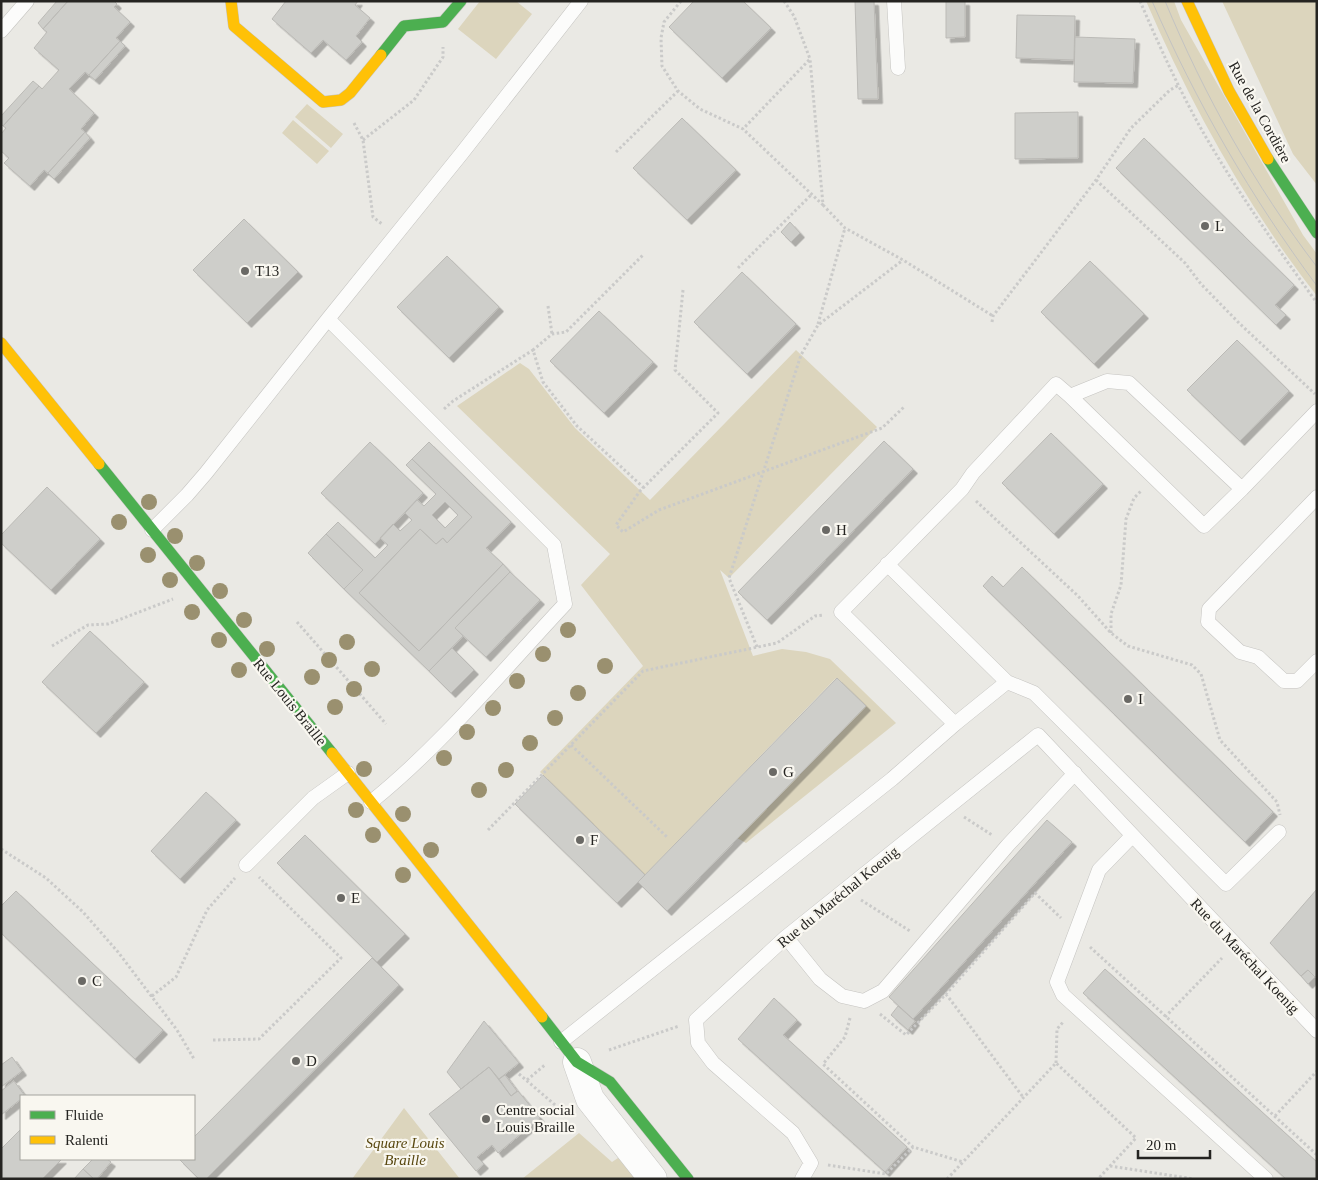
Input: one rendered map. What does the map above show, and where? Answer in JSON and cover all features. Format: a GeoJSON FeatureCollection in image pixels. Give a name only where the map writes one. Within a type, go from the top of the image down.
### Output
{"type":"FeatureCollection","features":[{"type":"Feature","properties":{"kind":"street"},"geometry":{"type":"LineString","coordinates":[[231,1],[234,26],[322,102],[341,100],[350,93],[404,26],[443,22],[461,1]]}},
{"type":"Feature","properties":{"kind":"street","name":"Rue de la Cordière"},"geometry":{"type":"LineString","coordinates":[[1187,1],[1216,65],[1252,132],[1276,173],[1317,233]]}},
{"type":"Feature","properties":{"kind":"street","name":"Rue Louis Braille"},"geometry":{"type":"LineString","coordinates":[[1,343],[348,773],[569,1052],[590,1099],[653,1179]]}},
{"type":"Feature","properties":{"kind":"street","name":"Rue Louis Braille"},"geometry":{"type":"LineString","coordinates":[[569,1052],[610,1082],[688,1179]]}},
{"type":"Feature","properties":{"kind":"lane"},"geometry":{"type":"LineString","coordinates":[[1,30],[26,1]]}},
{"type":"Feature","properties":{"kind":"lane"},"geometry":{"type":"LineString","coordinates":[[152,530],[195,487],[581,1]]}},
{"type":"Feature","properties":{"kind":"lane"},"geometry":{"type":"LineString","coordinates":[[894,1],[898,68]]}},
{"type":"Feature","properties":{"kind":"lane"},"geometry":{"type":"LineString","coordinates":[[328,319],[554,545],[565,604],[458,719],[391,785],[371,802]]}},
{"type":"Feature","properties":{"kind":"lane"},"geometry":{"type":"LineString","coordinates":[[1070,396],[1107,381],[1130,382],[1242,489]]}},
{"type":"Feature","properties":{"kind":"lane"},"geometry":{"type":"LineString","coordinates":[[955,724],[841,612],[962,489],[973,473],[1056,384],[1204,526],[1317,411]]}},
{"type":"Feature","properties":{"kind":"lane"},"geometry":{"type":"LineString","coordinates":[[1317,497],[1209,609],[1208,622],[1240,652],[1258,657],[1284,681],[1297,681],[1317,661]]}},
{"type":"Feature","properties":{"kind":"lane"},"geometry":{"type":"LineString","coordinates":[[887,564],[1007,682],[1034,693],[1226,884],[1279,832]]}},
{"type":"Feature","properties":{"kind":"lane"},"geometry":{"type":"LineString","coordinates":[[569,1052],[1007,682]]}},
{"type":"Feature","properties":{"kind":"lane","name":"Rue du Maréchal Koenig"},"geometry":{"type":"LineString","coordinates":[[696,1020],[786,937],[1038,735],[1317,1031]]}},
{"type":"Feature","properties":{"kind":"lane"},"geometry":{"type":"LineString","coordinates":[[246,866],[313,798],[348,773]]}},
{"type":"Feature","properties":{"kind":"lane"},"geometry":{"type":"LineString","coordinates":[[786,937],[820,979],[842,996],[864,1001],[883,991],[1008,845],[1075,773]]}},
{"type":"Feature","properties":{"kind":"lane"},"geometry":{"type":"LineString","coordinates":[[1132,836],[1099,870],[1057,982],[1063,995],[1266,1179]]}},
{"type":"Feature","properties":{"kind":"lane"},"geometry":{"type":"LineString","coordinates":[[696,1020],[698,1043],[714,1063],[793,1133],[811,1163],[802,1179]]}},
{"type":"Feature","properties":{"kind":"path"},"geometry":{"type":"LineString","coordinates":[[681,1],[664,22],[661,38],[662,66],[678,91],[700,109],[743,129],[845,228],[903,260],[993,316]]}},
{"type":"Feature","properties":{"kind":"path"},"geometry":{"type":"LineString","coordinates":[[784,1],[794,16],[810,59],[823,205]]}},
{"type":"Feature","properties":{"kind":"path"},"geometry":{"type":"LineString","coordinates":[[1140,1],[1199,124],[1251,210],[1317,303]]}},
{"type":"Feature","properties":{"kind":"path"},"geometry":{"type":"LineString","coordinates":[[363,140],[414,100],[443,57],[443,22]]}},
{"type":"Feature","properties":{"kind":"path"},"geometry":{"type":"LineString","coordinates":[[743,129],[810,59]]}},
{"type":"Feature","properties":{"kind":"path"},"geometry":{"type":"LineString","coordinates":[[992,322],[993,316],[1096,180],[1130,128],[1170,90],[1179,85]]}},
{"type":"Feature","properties":{"kind":"path"},"geometry":{"type":"LineString","coordinates":[[616,152],[678,91]]}},
{"type":"Feature","properties":{"kind":"path"},"geometry":{"type":"LineString","coordinates":[[341,100],[363,140],[373,217],[395,236]]}},
{"type":"Feature","properties":{"kind":"path"},"geometry":{"type":"LineString","coordinates":[[1096,180],[1185,263],[1201,284],[1239,323],[1317,396]]}},
{"type":"Feature","properties":{"kind":"path"},"geometry":{"type":"LineString","coordinates":[[738,268],[812,194]]}},
{"type":"Feature","properties":{"kind":"path"},"geometry":{"type":"LineString","coordinates":[[758,647],[729,578],[801,355],[818,325],[845,228]]}},
{"type":"Feature","properties":{"kind":"path"},"geometry":{"type":"LineString","coordinates":[[432,422],[453,401],[533,350],[552,334],[566,332],[644,254]]}},
{"type":"Feature","properties":{"kind":"path"},"geometry":{"type":"LineString","coordinates":[[818,325],[903,260]]}},
{"type":"Feature","properties":{"kind":"path"},"geometry":{"type":"LineString","coordinates":[[682,290],[675,370],[718,413],[644,488],[616,525],[622,532],[659,510],[882,428],[904,407]]}},
{"type":"Feature","properties":{"kind":"path"},"geometry":{"type":"LineString","coordinates":[[548,306],[552,334]]}},
{"type":"Feature","properties":{"kind":"path"},"geometry":{"type":"LineString","coordinates":[[533,350],[542,382],[572,418],[644,488]]}},
{"type":"Feature","properties":{"kind":"path"},"geometry":{"type":"LineString","coordinates":[[1111,633],[1111,614],[1121,585],[1126,519],[1134,498],[1153,478]]}},
{"type":"Feature","properties":{"kind":"path"},"geometry":{"type":"LineString","coordinates":[[962,489],[1078,596],[1111,633],[1128,646],[1192,665],[1201,674],[1220,740],[1277,802],[1281,819],[1279,832]]}},
{"type":"Feature","properties":{"kind":"path"},"geometry":{"type":"LineString","coordinates":[[52,646],[88,625],[108,624],[173,598],[182,610],[203,594]]}},
{"type":"Feature","properties":{"kind":"path"},"geometry":{"type":"LineString","coordinates":[[488,830],[643,672],[777,643],[815,616],[841,612]]}},
{"type":"Feature","properties":{"kind":"path"},"geometry":{"type":"LineString","coordinates":[[297,622],[386,724]]}},
{"type":"Feature","properties":{"kind":"path"},"geometry":{"type":"LineString","coordinates":[[571,744],[668,838]]}},
{"type":"Feature","properties":{"kind":"path"},"geometry":{"type":"LineString","coordinates":[[948,808],[1008,845]]}},
{"type":"Feature","properties":{"kind":"path"},"geometry":{"type":"LineString","coordinates":[[1,850],[46,878],[84,912],[152,996],[177,1030],[194,1059]]}},
{"type":"Feature","properties":{"kind":"path"},"geometry":{"type":"LineString","coordinates":[[152,996],[176,977],[207,910],[246,866],[341,958],[259,1039],[213,1040]]}},
{"type":"Feature","properties":{"kind":"path"},"geometry":{"type":"LineString","coordinates":[[846,890],[926,941]]}},
{"type":"Feature","properties":{"kind":"path"},"geometry":{"type":"LineString","coordinates":[[1165,1016],[1234,945]]}},
{"type":"Feature","properties":{"kind":"path"},"geometry":{"type":"LineString","coordinates":[[946,994],[1023,1097]]}},
{"type":"Feature","properties":{"kind":"path"},"geometry":{"type":"LineString","coordinates":[[854,999],[845,1037],[823,1064],[913,1147],[963,1162]]}},
{"type":"Feature","properties":{"kind":"path"},"geometry":{"type":"LineString","coordinates":[[948,1179],[1056,1063],[1057,1029],[1078,1008]]}},
{"type":"Feature","properties":{"kind":"path"},"geometry":{"type":"LineString","coordinates":[[569,1052],[696,1020]]}},
{"type":"Feature","properties":{"kind":"path"},"geometry":{"type":"LineString","coordinates":[[527,1080],[547,1063]]}},
{"type":"Feature","properties":{"kind":"path"},"geometry":{"type":"LineString","coordinates":[[1056,1063],[1136,1138],[1098,1179]]}},
{"type":"Feature","properties":{"kind":"path"},"geometry":{"type":"LineString","coordinates":[[1275,1116],[1317,1070]]}},
{"type":"Feature","properties":{"kind":"path"},"geometry":{"type":"LineString","coordinates":[[519,1074],[576,1122]]}},
{"type":"Feature","properties":{"kind":"path"},"geometry":{"type":"LineString","coordinates":[[811,1163],[886,1174],[913,1147]]}},
{"type":"Feature","properties":{"kind":"path"},"geometry":{"type":"LineString","coordinates":[[1110,1166],[1194,1179]]}},
{"type":"Feature","properties":{"kind":"green space"},"geometry":{"type":"Polygon","coordinates":[[[480,1],[516,1],[532,14],[496,59],[458,29],[480,1]]]}},
{"type":"Feature","properties":{"kind":"green space"},"geometry":{"type":"Polygon","coordinates":[[[1146,1],[1174,1],[1181,20],[1303,235],[1317,254],[1317,296],[1267,227],[1222,154],[1201,117],[1146,1]]]}},
{"type":"Feature","properties":{"kind":"green space"},"geometry":{"type":"Polygon","coordinates":[[[1222,1],[1317,1],[1317,185],[1293,154],[1222,1]]]}},
{"type":"Feature","properties":{"kind":"green space"},"geometry":{"type":"Polygon","coordinates":[[[307,104],[343,134],[331,148],[295,117],[307,104]]]}},
{"type":"Feature","properties":{"kind":"green space"},"geometry":{"type":"Polygon","coordinates":[[[293,120],[329,151],[317,164],[282,133],[293,120]]]}},
{"type":"Feature","properties":{"kind":"green space"},"geometry":{"type":"Polygon","coordinates":[[[796,350],[877,427],[729,578],[720,570],[753,656],[782,649],[806,652],[830,659],[896,723],[746,843],[737,838],[836,678],[645,875],[540,772],[643,666],[581,585],[610,554],[457,406],[520,363],[529,369],[575,428],[650,500],[796,350]]]}},
{"type":"Feature","properties":{"kind":"green space","name":"Square Louis Braille"},"geometry":{"type":"Polygon","coordinates":[[[404,1108],[460,1179],[352,1179],[404,1108]]]}},
{"type":"Feature","properties":{"kind":"green space"},"geometry":{"type":"Polygon","coordinates":[[[579,1133],[612,1162],[618,1158],[636,1179],[522,1179],[579,1133]]]}},
{"type":"Feature","properties":{"kind":"building"},"geometry":{"type":"Polygon","coordinates":[[[57,1],[68,1],[43,29],[38,23],[57,1]]]}},
{"type":"Feature","properties":{"kind":"building"},"geometry":{"type":"Polygon","coordinates":[[[68,1],[114,1],[117,4],[114,7],[130,22],[116,38],[120,41],[89,75],[85,72],[69,89],[94,113],[81,129],[85,132],[48,173],[44,170],[30,186],[4,163],[9,158],[1,151],[1,134],[6,128],[3,126],[39,86],[42,89],[59,70],[34,48],[47,32],[43,29],[68,1]]]}},
{"type":"Feature","properties":{"kind":"building"},"geometry":{"type":"Polygon","coordinates":[[[286,1],[358,1],[355,5],[370,18],[356,36],[362,42],[346,60],[323,40],[311,53],[272,19],[286,1]]]}},
{"type":"Feature","properties":{"kind":"building"},"geometry":{"type":"Polygon","coordinates":[[[694,1],[743,1],[771,28],[722,78],[669,27],[694,1]]]}},
{"type":"Feature","properties":{"kind":"building"},"geometry":{"type":"Polygon","coordinates":[[[855,1],[874,1],[878,99],[858,99],[855,1]]]}},
{"type":"Feature","properties":{"kind":"building"},"geometry":{"type":"Polygon","coordinates":[[[946,1],[965,1],[965,37],[946,38],[946,1]]]}},
{"type":"Feature","properties":{"kind":"building"},"geometry":{"type":"Polygon","coordinates":[[[1017,15],[1075,16],[1074,60],[1016,58],[1017,15]]]}},
{"type":"Feature","properties":{"kind":"building"},"geometry":{"type":"Polygon","coordinates":[[[1075,37],[1135,39],[1133,83],[1074,82],[1075,37]]]}},
{"type":"Feature","properties":{"kind":"building"},"geometry":{"type":"Polygon","coordinates":[[[120,41],[125,46],[95,80],[89,75],[120,41]]]}},
{"type":"Feature","properties":{"kind":"building"},"geometry":{"type":"Polygon","coordinates":[[[33,81],[39,86],[3,126],[1,124],[1,116],[33,81]]]}},
{"type":"Feature","properties":{"kind":"building"},"geometry":{"type":"Polygon","coordinates":[[[1078,112],[1078,158],[1015,159],[1015,113],[1078,112]]]}},
{"type":"Feature","properties":{"kind":"building"},"geometry":{"type":"Polygon","coordinates":[[[682,118],[736,170],[687,220],[633,168],[682,118]]]}},
{"type":"Feature","properties":{"kind":"building"},"geometry":{"type":"Polygon","coordinates":[[[85,132],[90,138],[54,179],[48,173],[85,132]]]}},
{"type":"Feature","properties":{"kind":"building","name":"L"},"geometry":{"type":"Polygon","coordinates":[[[1144,138],[1294,285],[1275,305],[1286,315],[1276,325],[1116,168],[1144,138]]]}},
{"type":"Feature","properties":{"kind":"building","name":"T13"},"geometry":{"type":"Polygon","coordinates":[[[244,219],[298,272],[247,323],[193,270],[244,219]]]}},
{"type":"Feature","properties":{"kind":"building"},"geometry":{"type":"Polygon","coordinates":[[[790,222],[800,233],[791,242],[781,232],[790,222]]]}},
{"type":"Feature","properties":{"kind":"building"},"geometry":{"type":"Polygon","coordinates":[[[447,256],[499,307],[449,358],[397,307],[447,256]]]}},
{"type":"Feature","properties":{"kind":"building"},"geometry":{"type":"Polygon","coordinates":[[[1090,261],[1144,314],[1094,364],[1041,312],[1090,261]]]}},
{"type":"Feature","properties":{"kind":"building"},"geometry":{"type":"Polygon","coordinates":[[[742,272],[796,324],[747,374],[694,322],[742,272]]]}},
{"type":"Feature","properties":{"kind":"building"},"geometry":{"type":"Polygon","coordinates":[[[599,311],[653,362],[604,413],[550,361],[599,311]]]}},
{"type":"Feature","properties":{"kind":"building"},"geometry":{"type":"Polygon","coordinates":[[[1237,340],[1289,391],[1240,441],[1187,390],[1237,340]]]}},
{"type":"Feature","properties":{"kind":"building"},"geometry":{"type":"Polygon","coordinates":[[[1051,433],[1103,484],[1054,534],[1002,483],[1051,433]]]}},
{"type":"Feature","properties":{"kind":"building","name":"H"},"geometry":{"type":"Polygon","coordinates":[[[884,441],[913,469],[767,620],[738,592],[884,441]]]}},
{"type":"Feature","properties":{"kind":"building"},"geometry":{"type":"Polygon","coordinates":[[[370,442],[423,493],[375,544],[321,493],[370,442]]]}},
{"type":"Feature","properties":{"kind":"building"},"geometry":{"type":"Polygon","coordinates":[[[429,442],[511,522],[486,548],[503,564],[419,651],[359,593],[420,529],[436,544],[443,538],[447,543],[472,517],[412,459],[429,442]]]}},
{"type":"Feature","properties":{"kind":"building"},"geometry":{"type":"Polygon","coordinates":[[[412,459],[472,517],[447,543],[443,538],[436,544],[420,529],[359,593],[419,651],[503,564],[510,572],[455,628],[463,636],[429,671],[344,589],[363,570],[326,534],[338,522],[375,558],[388,545],[380,538],[393,524],[400,531],[412,520],[405,513],[417,500],[424,506],[436,494],[406,465],[412,459]],[[445,502],[432,515],[445,528],[458,515],[445,502]]]}},
{"type":"Feature","properties":{"kind":"building"},"geometry":{"type":"Polygon","coordinates":[[[47,487],[100,539],[51,590],[1,543],[1,535],[47,487]]]}},
{"type":"Feature","properties":{"kind":"building"},"geometry":{"type":"Polygon","coordinates":[[[326,534],[363,570],[344,589],[308,553],[326,534]]]}},
{"type":"Feature","properties":{"kind":"building","name":"I"},"geometry":{"type":"Polygon","coordinates":[[[1022,567],[1273,812],[1245,842],[983,586],[992,576],[1003,587],[1022,567]]]}},
{"type":"Feature","properties":{"kind":"building"},"geometry":{"type":"Polygon","coordinates":[[[510,572],[540,600],[486,657],[455,628],[510,572]]]}},
{"type":"Feature","properties":{"kind":"building"},"geometry":{"type":"Polygon","coordinates":[[[90,631],[144,682],[96,733],[42,682],[90,631]]]}},
{"type":"Feature","properties":{"kind":"building"},"geometry":{"type":"Polygon","coordinates":[[[452,648],[474,670],[451,693],[429,671],[452,648]]]}},
{"type":"Feature","properties":{"kind":"building","name":"G"},"geometry":{"type":"Polygon","coordinates":[[[837,678],[866,706],[667,911],[638,882],[837,678]]]}},
{"type":"Feature","properties":{"kind":"building","name":"F"},"geometry":{"type":"Polygon","coordinates":[[[543,775],[645,875],[617,903],[515,804],[543,775]]]}},
{"type":"Feature","properties":{"kind":"building"},"geometry":{"type":"Polygon","coordinates":[[[206,792],[236,820],[180,879],[151,851],[206,792]]]}},
{"type":"Feature","properties":{"kind":"building"},"geometry":{"type":"Polygon","coordinates":[[[1047,820],[1072,842],[913,1019],[889,997],[1047,820]]]}},
{"type":"Feature","properties":{"kind":"building","name":"E"},"geometry":{"type":"Polygon","coordinates":[[[305,835],[405,934],[377,962],[277,863],[305,835]]]}},
{"type":"Feature","properties":{"kind":"building"},"geometry":{"type":"Polygon","coordinates":[[[1317,889],[1317,976],[1315,977],[1308,970],[1301,976],[1270,943],[1317,889]]]}},
{"type":"Feature","properties":{"kind":"building","name":"C"},"geometry":{"type":"Polygon","coordinates":[[[16,891],[163,1030],[135,1059],[1,933],[1,906],[16,891]]]}},
{"type":"Feature","properties":{"kind":"building","name":"D"},"geometry":{"type":"Polygon","coordinates":[[[372,958],[399,985],[206,1179],[199,1179],[180,1160],[195,1160],[195,1136],[372,958]]]}},
{"type":"Feature","properties":{"kind":"building"},"geometry":{"type":"Polygon","coordinates":[[[1105,969],[1317,1162],[1317,1179],[1286,1179],[1083,993],[1105,969]]]}},
{"type":"Feature","properties":{"kind":"building"},"geometry":{"type":"Polygon","coordinates":[[[1308,970],[1315,977],[1308,984],[1301,976],[1308,970]]]}},
{"type":"Feature","properties":{"kind":"building"},"geometry":{"type":"Polygon","coordinates":[[[774,998],[797,1020],[783,1035],[907,1147],[885,1172],[738,1039],[774,998]]]}},
{"type":"Feature","properties":{"kind":"building"},"geometry":{"type":"Polygon","coordinates":[[[898,1006],[915,1021],[908,1030],[891,1015],[898,1006]]]}},
{"type":"Feature","properties":{"kind":"building"},"geometry":{"type":"Polygon","coordinates":[[[484,1021],[519,1063],[499,1079],[489,1067],[461,1089],[447,1072],[484,1021]]]}},
{"type":"Feature","properties":{"kind":"building"},"geometry":{"type":"Polygon","coordinates":[[[12,1057],[22,1071],[1,1087],[1,1065],[12,1057]]]}},
{"type":"Feature","properties":{"kind":"building","name":"Centre social Louis Braille"},"geometry":{"type":"Polygon","coordinates":[[[489,1067],[511,1096],[518,1091],[540,1118],[498,1153],[492,1145],[477,1157],[484,1164],[476,1171],[429,1114],[489,1067]]]}},
{"type":"Feature","properties":{"kind":"building"},"geometry":{"type":"Polygon","coordinates":[[[505,1075],[517,1091],[511,1096],[499,1079],[505,1075]]]}},
{"type":"Feature","properties":{"kind":"building"},"geometry":{"type":"Polygon","coordinates":[[[14,1081],[24,1095],[20,1095],[20,1100],[1,1115],[1,1091],[14,1081]]]}},
{"type":"Feature","properties":{"kind":"building"},"geometry":{"type":"Polygon","coordinates":[[[20,1130],[20,1160],[61,1160],[42,1179],[1,1179],[1,1149],[20,1130]]]}},
{"type":"Feature","properties":{"kind":"building"},"geometry":{"type":"Polygon","coordinates":[[[92,1160],[108,1160],[111,1162],[97,1179],[94,1179],[83,1169],[92,1160]]]}},
{"type":"Feature","properties":{"kind":"building"},"geometry":{"type":"Polygon","coordinates":[[[83,1169],[94,1179],[74,1179],[83,1169]]]}},
{"type":"Feature","properties":{"kind":"tram line"},"geometry":{"type":"LineString","coordinates":[[1152,1],[1187,76],[1226,148],[1270,218],[1317,286]]}},
{"type":"Feature","properties":{"kind":"tram line"},"geometry":{"type":"LineString","coordinates":[[1165,1],[1196,71],[1232,139],[1294,236],[1317,267]]}},
{"type":"Feature","properties":{"kind":"traffic: fast"},"geometry":{"type":"LineString","coordinates":[[381,55],[404,26],[443,22],[461,1]]}},
{"type":"Feature","properties":{"kind":"traffic: fast"},"geometry":{"type":"LineString","coordinates":[[1268,159],[1317,233]]}},
{"type":"Feature","properties":{"kind":"traffic: fast"},"geometry":{"type":"LineString","coordinates":[[99,464],[332,753]]}},
{"type":"Feature","properties":{"kind":"traffic: fast"},"geometry":{"type":"LineString","coordinates":[[542,1017],[577,1062],[610,1082],[688,1179]]}},
{"type":"Feature","properties":{"kind":"traffic: slow"},"geometry":{"type":"LineString","coordinates":[[231,1],[234,26],[323,102],[341,100],[350,93],[381,55]]}},
{"type":"Feature","properties":{"kind":"traffic: slow"},"geometry":{"type":"LineString","coordinates":[[1187,1],[1229,91],[1268,159]]}},
{"type":"Feature","properties":{"kind":"traffic: slow"},"geometry":{"type":"LineString","coordinates":[[1,343],[99,464]]}},
{"type":"Feature","properties":{"kind":"traffic: slow"},"geometry":{"type":"LineString","coordinates":[[332,753],[542,1017]]}},
{"type":"Feature","properties":{"kind":"place","name":"L"},"geometry":{"type":"Point","coordinates":[1205,226]}},
{"type":"Feature","properties":{"kind":"place","name":"T13"},"geometry":{"type":"Point","coordinates":[245,271]}},
{"type":"Feature","properties":{"kind":"place","name":"H"},"geometry":{"type":"Point","coordinates":[826,530]}},
{"type":"Feature","properties":{"kind":"place","name":"I"},"geometry":{"type":"Point","coordinates":[1128,699]}},
{"type":"Feature","properties":{"kind":"place","name":"G"},"geometry":{"type":"Point","coordinates":[773,772]}},
{"type":"Feature","properties":{"kind":"place","name":"F"},"geometry":{"type":"Point","coordinates":[580,840]}},
{"type":"Feature","properties":{"kind":"place","name":"E"},"geometry":{"type":"Point","coordinates":[341,898]}},
{"type":"Feature","properties":{"kind":"place","name":"C"},"geometry":{"type":"Point","coordinates":[82,981]}},
{"type":"Feature","properties":{"kind":"place","name":"D"},"geometry":{"type":"Point","coordinates":[296,1061]}},
{"type":"Feature","properties":{"kind":"place","name":"Centre social Louis Braille"},"geometry":{"type":"Point","coordinates":[486,1119]}}]}
